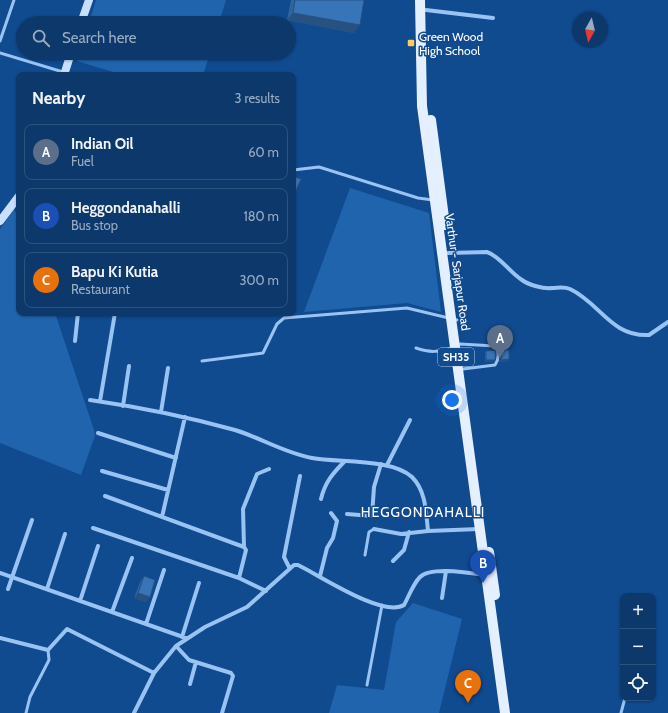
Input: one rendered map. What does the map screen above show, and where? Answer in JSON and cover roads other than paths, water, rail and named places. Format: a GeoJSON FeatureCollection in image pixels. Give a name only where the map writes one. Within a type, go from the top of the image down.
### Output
{"type":"FeatureCollection","features":[{"type":"Feature","properties":{"kind":"main road","name":"Varthur - Sarjapur Road"},"geometry":{"type":"LineString","coordinates":[[420,0],[422,106],[448,252],[454,319]]}},
{"type":"Feature","properties":{"kind":"main road","name":"Varthur - Sarjapur Road"},"geometry":{"type":"LineString","coordinates":[[426,5],[428,98],[439,202],[485,575],[505,713]]}},
{"type":"Feature","properties":{"kind":"main road","name":"Varthur - Sarjapur Road"},"geometry":{"type":"LineString","coordinates":[[457,345],[463,369],[484,526],[492,572],[509,713]]}},
{"type":"Feature","properties":{"kind":"street"},"geometry":{"type":"LineString","coordinates":[[83,16],[89,0]]}},
{"type":"Feature","properties":{"kind":"street"},"geometry":{"type":"LineString","coordinates":[[426,5],[493,18]]}},
{"type":"Feature","properties":{"kind":"street"},"geometry":{"type":"LineString","coordinates":[[67,72],[70,60]]}},
{"type":"Feature","properties":{"kind":"street"},"geometry":{"type":"LineString","coordinates":[[0,221],[16,200]]}},
{"type":"Feature","properties":{"kind":"street"},"geometry":{"type":"LineString","coordinates":[[448,252],[487,252],[493,254],[521,280],[542,287],[559,287],[569,289],[586,300],[613,325],[630,333],[649,335],[668,322]]}},
{"type":"Feature","properties":{"kind":"street"},"geometry":{"type":"LineString","coordinates":[[75,340],[78,316]]}},
{"type":"Feature","properties":{"kind":"street"},"geometry":{"type":"LineString","coordinates":[[100,401],[114,316]]}},
{"type":"Feature","properties":{"kind":"street"},"geometry":{"type":"LineString","coordinates":[[123,406],[129,366]]}},
{"type":"Feature","properties":{"kind":"street"},"geometry":{"type":"LineString","coordinates":[[161,412],[168,368]]}},
{"type":"Feature","properties":{"kind":"street"},"geometry":{"type":"LineString","coordinates":[[90,400],[185,417],[237,431],[272,446],[311,458],[387,465],[411,477],[419,487],[426,502],[428,531]]}},
{"type":"Feature","properties":{"kind":"street"},"geometry":{"type":"LineString","coordinates":[[162,516],[185,417]]}},
{"type":"Feature","properties":{"kind":"street"},"geometry":{"type":"LineString","coordinates":[[387,465],[410,420]]}},
{"type":"Feature","properties":{"kind":"street"},"geometry":{"type":"LineString","coordinates":[[98,433],[176,458]]}},
{"type":"Feature","properties":{"kind":"street"},"geometry":{"type":"LineString","coordinates":[[321,499],[325,484],[330,476],[345,461]]}},
{"type":"Feature","properties":{"kind":"street"},"geometry":{"type":"LineString","coordinates":[[347,514],[372,516],[374,487],[381,464]]}},
{"type":"Feature","properties":{"kind":"street"},"geometry":{"type":"LineString","coordinates":[[240,578],[246,550],[244,547],[242,509],[257,474],[269,469]]}},
{"type":"Feature","properties":{"kind":"street"},"geometry":{"type":"LineString","coordinates":[[102,470],[168,490]]}},
{"type":"Feature","properties":{"kind":"street"},"geometry":{"type":"LineString","coordinates":[[289,567],[284,557],[300,476]]}},
{"type":"Feature","properties":{"kind":"street"},"geometry":{"type":"LineString","coordinates":[[105,496],[244,547]]}},
{"type":"Feature","properties":{"kind":"street"},"geometry":{"type":"LineString","coordinates":[[320,576],[327,548],[333,538],[336,527],[336,521],[331,513]]}},
{"type":"Feature","properties":{"kind":"street"},"geometry":{"type":"LineString","coordinates":[[8,589],[32,520]]}},
{"type":"Feature","properties":{"kind":"street"},"geometry":{"type":"LineString","coordinates":[[93,528],[240,578],[266,591]]}},
{"type":"Feature","properties":{"kind":"street"},"geometry":{"type":"LineString","coordinates":[[374,528],[401,534],[409,532],[479,528]]}},
{"type":"Feature","properties":{"kind":"street"},"geometry":{"type":"LineString","coordinates":[[393,561],[404,550],[409,532]]}},
{"type":"Feature","properties":{"kind":"street"},"geometry":{"type":"LineString","coordinates":[[46,589],[66,534]]}},
{"type":"Feature","properties":{"kind":"street"},"geometry":{"type":"LineString","coordinates":[[80,601],[98,546]]}},
{"type":"Feature","properties":{"kind":"street"},"geometry":{"type":"LineString","coordinates":[[112,612],[132,558]]}},
{"type":"Feature","properties":{"kind":"street"},"geometry":{"type":"LineString","coordinates":[[134,713],[154,673],[184,638],[247,607],[266,591],[289,567],[298,565],[368,602],[401,607],[404,605],[420,578],[427,572],[446,571],[485,575]]}},
{"type":"Feature","properties":{"kind":"street"},"geometry":{"type":"LineString","coordinates":[[146,624],[164,570]]}},
{"type":"Feature","properties":{"kind":"street"},"geometry":{"type":"LineString","coordinates":[[442,598],[446,571]]}},
{"type":"Feature","properties":{"kind":"street"},"geometry":{"type":"LineString","coordinates":[[0,573],[184,638]]}},
{"type":"Feature","properties":{"kind":"street"},"geometry":{"type":"LineString","coordinates":[[184,638],[199,583]]}},
{"type":"Feature","properties":{"kind":"street"},"geometry":{"type":"LineString","coordinates":[[0,638],[48,650],[67,629],[154,673]]}},
{"type":"Feature","properties":{"kind":"street"},"geometry":{"type":"LineString","coordinates":[[176,646],[189,660],[231,673],[233,676],[222,713]]}},
{"type":"Feature","properties":{"kind":"street"},"geometry":{"type":"LineString","coordinates":[[190,684],[196,662]]}},
{"type":"Feature","properties":{"kind":"lane"},"geometry":{"type":"LineString","coordinates":[[0,41],[14,0]]}},
{"type":"Feature","properties":{"kind":"lane"},"geometry":{"type":"LineString","coordinates":[[0,53],[16,58]]}},
{"type":"Feature","properties":{"kind":"lane"},"geometry":{"type":"LineString","coordinates":[[22,60],[61,72]]}},
{"type":"Feature","properties":{"kind":"lane"},"geometry":{"type":"LineString","coordinates":[[296,170],[319,167],[418,198],[439,202]]}},
{"type":"Feature","properties":{"kind":"lane"},"geometry":{"type":"LineString","coordinates":[[202,361],[263,353],[278,324],[284,318],[407,308],[454,319]]}},
{"type":"Feature","properties":{"kind":"lane"},"geometry":{"type":"LineString","coordinates":[[416,348],[429,353],[437,353],[457,345],[495,346],[498,355],[495,365],[463,369]]}},
{"type":"Feature","properties":{"kind":"lane"},"geometry":{"type":"LineString","coordinates":[[365,555],[369,532],[374,528]]}},
{"type":"Feature","properties":{"kind":"lane"},"geometry":{"type":"LineString","coordinates":[[367,685],[382,605]]}},
{"type":"Feature","properties":{"kind":"lane"},"geometry":{"type":"LineString","coordinates":[[26,713],[30,697],[50,660],[48,650]]}},
{"type":"Feature","properties":{"kind":"lane"},"geometry":{"type":"LineString","coordinates":[[622,713],[624,701]]}},
{"type":"Feature","properties":{"kind":"place","name":"Green Wood High School"},"geometry":{"type":"Point","coordinates":[411,43]}},
{"type":"Feature","properties":{"kind":"place","name":"Indian Oil"},"geometry":{"type":"Point","coordinates":[500,358]}},
{"type":"Feature","properties":{"kind":"place","name":"Heggondanahalli"},"geometry":{"type":"Point","coordinates":[483,583]}},
{"type":"Feature","properties":{"kind":"place","name":"Bapu Ki Kutia"},"geometry":{"type":"Point","coordinates":[468,703]}},
{"type":"Feature","properties":{"kind":"district","name":"HEGGONDAHALLI"},"geometry":{"type":"Point","coordinates":[423,512]}}]}
